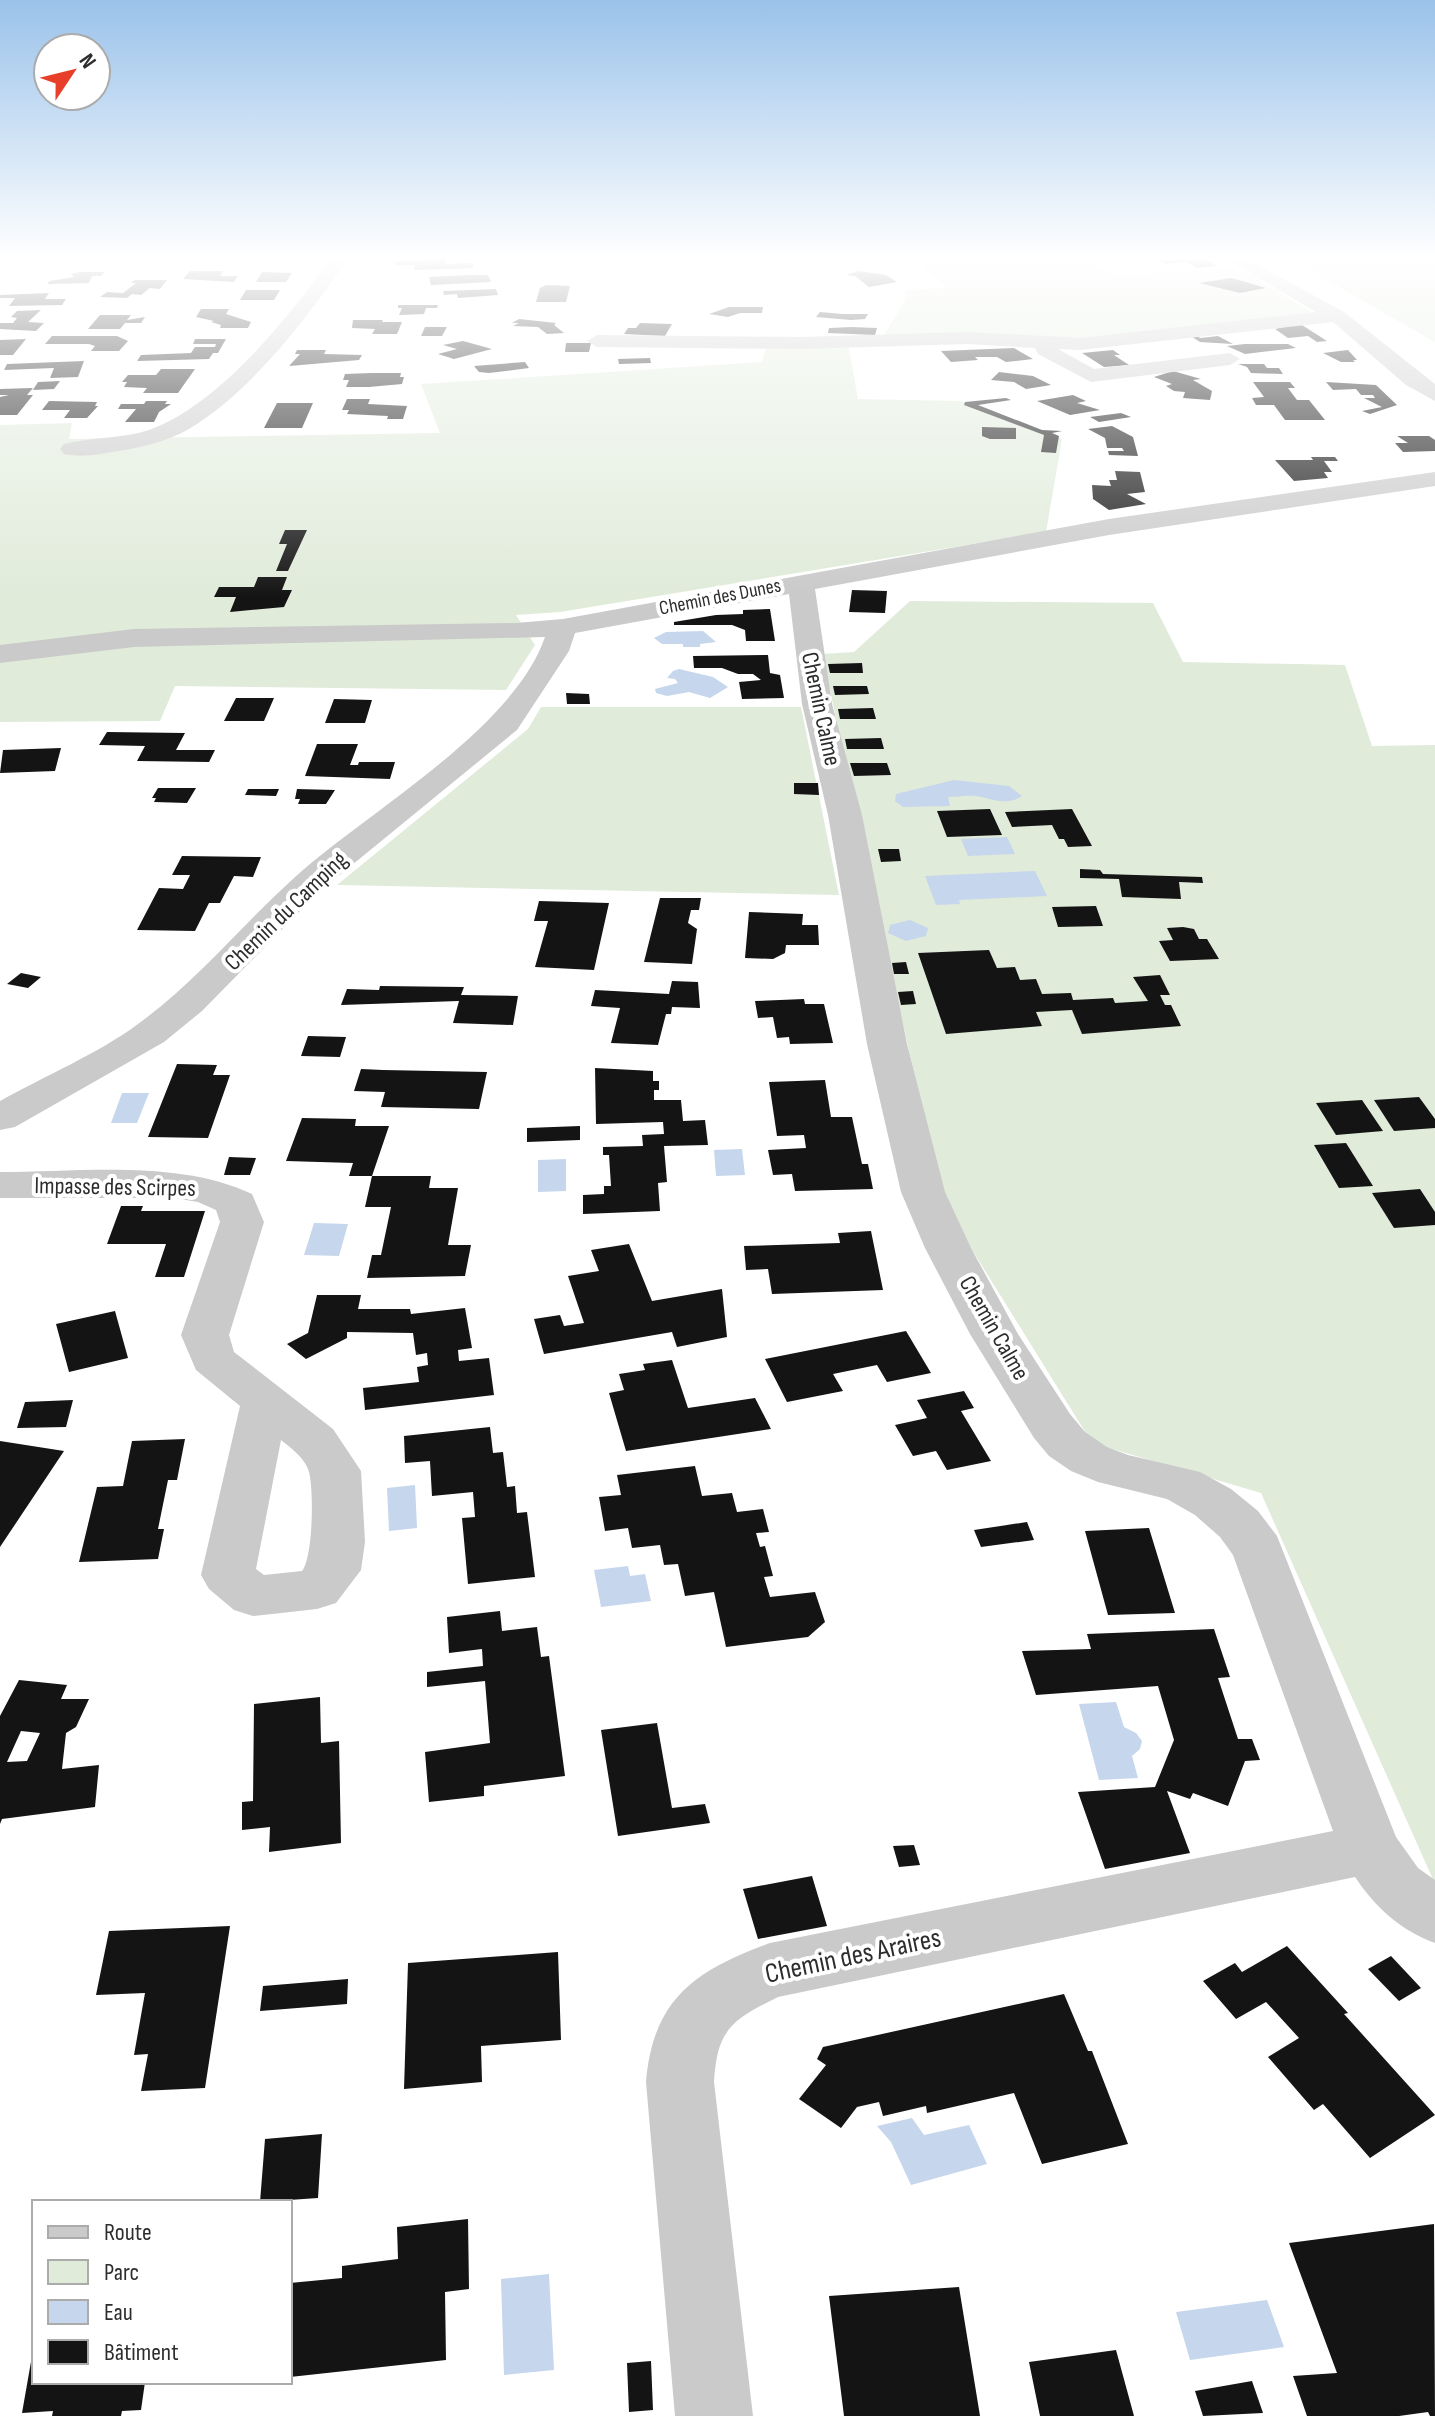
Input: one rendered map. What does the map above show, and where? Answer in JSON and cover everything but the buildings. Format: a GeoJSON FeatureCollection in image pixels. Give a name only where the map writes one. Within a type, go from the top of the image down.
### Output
{"type":"FeatureCollection","features":[{"type":"Feature","properties":{"kind":"street"},"geometry":{"type":"LineString","coordinates":[[72,449],[127,442],[175,428],[190,419],[241,372]]}},
{"type":"Feature","properties":{"kind":"street"},"geometry":{"type":"LineString","coordinates":[[1083,372],[1091,376],[1126,372]]}},
{"type":"Feature","properties":{"kind":"street"},"geometry":{"type":"LineString","coordinates":[[1404,372],[1435,394]]}},
{"type":"Feature","properties":{"kind":"street","name":"Chemin des Dunes"},"geometry":{"type":"LineString","coordinates":[[0,654],[134,638],[330,632],[516,631],[563,627],[1109,527],[1435,479]]}},
{"type":"Feature","properties":{"kind":"street","name":"Chemin Calme"},"geometry":{"type":"LineString","coordinates":[[801,582],[817,704],[845,815],[887,1044],[923,1192],[994,1334],[1052,1426],[1067,1444],[1089,1459],[1116,1470],[1182,1485],[1213,1502],[1239,1524],[1258,1549],[1370,1849],[1396,1886],[1435,1916]]}},
{"type":"Feature","properties":{"kind":"street","name":"Chemin du Camping"},"geometry":{"type":"LineString","coordinates":[[0,1118],[150,1034],[188,1003],[307,885],[506,723],[555,651],[563,627]]}},
{"type":"Feature","properties":{"kind":"street","name":"Impasse des Scirpes"},"geometry":{"type":"LineString","coordinates":[[0,1185],[174,1185],[209,1190],[236,1203],[242,1222],[205,1335],[213,1359],[267,1400]]}},
{"type":"Feature","properties":{"kind":"street","name":"Chemin des Araires"},"geometry":{"type":"LineString","coordinates":[[714,2416],[680,2082],[684,2044],[702,2010],[733,1986],[770,1971],[1370,1849]]}},
{"type":"Feature","properties":{"kind":"green space"},"geometry":{"type":"Polygon","coordinates":[[[611,372],[853,372],[858,399],[960,401],[1062,439],[1046,532],[560,612],[516,615],[535,645],[506,690],[175,686],[160,721],[0,722],[0,425],[72,423],[69,439],[440,433],[421,384],[611,372]]]}},
{"type":"Feature","properties":{"kind":"green space"},"geometry":{"type":"Polygon","coordinates":[[[910,601],[1153,603],[1183,662],[1345,665],[1372,746],[1435,745],[1435,1884],[1261,1493],[1092,1443],[948,1211],[909,1051],[822,654],[854,652],[910,601]]]}},
{"type":"Feature","properties":{"kind":"green space"},"geometry":{"type":"Polygon","coordinates":[[[541,707],[801,707],[839,895],[337,885],[528,729],[541,707]]]}},
{"type":"Feature","properties":{"kind":"water"},"geometry":{"type":"Polygon","coordinates":[[[703,631],[716,642],[700,644],[700,647],[683,647],[683,644],[662,644],[654,638],[666,632],[703,631]]]}},
{"type":"Feature","properties":{"kind":"water"},"geometry":{"type":"Polygon","coordinates":[[[679,669],[713,677],[728,687],[710,698],[689,692],[667,696],[656,693],[655,689],[678,683],[675,679],[667,678],[679,669]]]}},
{"type":"Feature","properties":{"kind":"water"},"geometry":{"type":"Polygon","coordinates":[[[954,780],[1009,786],[1022,796],[1010,801],[972,796],[948,797],[950,806],[903,807],[895,801],[896,794],[954,780]]]}},
{"type":"Feature","properties":{"kind":"water"},"geometry":{"type":"Polygon","coordinates":[[[1007,837],[1015,854],[968,856],[961,839],[1007,837]]]}},
{"type":"Feature","properties":{"kind":"water"},"geometry":{"type":"Polygon","coordinates":[[[1035,871],[1047,896],[959,900],[960,904],[936,905],[925,876],[1035,871]]]}},
{"type":"Feature","properties":{"kind":"water"},"geometry":{"type":"Polygon","coordinates":[[[910,920],[928,928],[926,936],[906,941],[888,933],[890,925],[910,920]]]}},
{"type":"Feature","properties":{"kind":"water"},"geometry":{"type":"Polygon","coordinates":[[[122,1093],[149,1093],[137,1123],[111,1123],[122,1093]]]}},
{"type":"Feature","properties":{"kind":"water"},"geometry":{"type":"Polygon","coordinates":[[[742,1149],[745,1175],[716,1176],[714,1150],[742,1149]]]}},
{"type":"Feature","properties":{"kind":"water"},"geometry":{"type":"Polygon","coordinates":[[[566,1159],[566,1191],[538,1192],[538,1160],[566,1159]]]}},
{"type":"Feature","properties":{"kind":"water"},"geometry":{"type":"Polygon","coordinates":[[[314,1223],[348,1224],[339,1256],[304,1255],[314,1223]]]}},
{"type":"Feature","properties":{"kind":"water"},"geometry":{"type":"Polygon","coordinates":[[[415,1485],[417,1528],[389,1531],[387,1488],[415,1485]]]}},
{"type":"Feature","properties":{"kind":"water"},"geometry":{"type":"Polygon","coordinates":[[[628,1566],[630,1576],[645,1574],[651,1601],[601,1607],[594,1570],[628,1566]]]}},
{"type":"Feature","properties":{"kind":"water"},"geometry":{"type":"Polygon","coordinates":[[[1116,1702],[1124,1727],[1136,1733],[1142,1741],[1140,1749],[1132,1756],[1138,1778],[1099,1780],[1079,1704],[1116,1702]]]}},
{"type":"Feature","properties":{"kind":"water"},"geometry":{"type":"Polygon","coordinates":[[[912,2118],[924,2135],[969,2125],[987,2164],[911,2185],[891,2142],[877,2126],[912,2118]]]}},
{"type":"Feature","properties":{"kind":"water"},"geometry":{"type":"Polygon","coordinates":[[[549,2274],[554,2370],[504,2375],[501,2279],[549,2274]]]}},
{"type":"Feature","properties":{"kind":"water"},"geometry":{"type":"Polygon","coordinates":[[[1267,2300],[1284,2347],[1190,2360],[1176,2312],[1267,2300]]]}}]}
